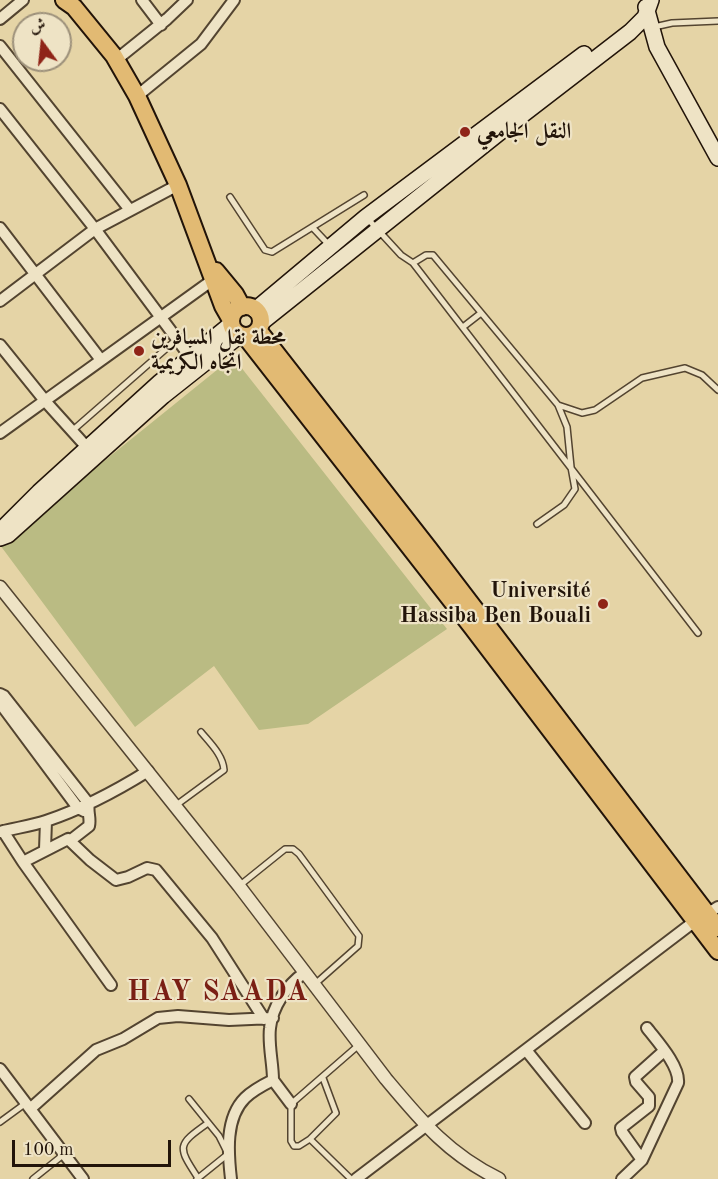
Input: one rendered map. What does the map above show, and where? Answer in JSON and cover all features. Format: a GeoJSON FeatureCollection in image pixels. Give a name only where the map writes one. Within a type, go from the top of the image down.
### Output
{"type":"FeatureCollection","features":[{"type":"Feature","properties":{"kind":"main road"},"geometry":{"type":"LineString","coordinates":[[74,2],[116,60],[137,96],[178,185],[223,306],[245,323],[472,627],[710,918],[718,951]]}},
{"type":"Feature","properties":{"kind":"main road"},"geometry":{"type":"LineString","coordinates":[[648,8],[657,47],[718,158]]}},
{"type":"Feature","properties":{"kind":"main road"},"geometry":{"type":"LineString","coordinates":[[245,323],[366,217],[632,17],[648,8]]}},
{"type":"Feature","properties":{"kind":"main road"},"geometry":{"type":"LineString","coordinates":[[2,532],[193,362],[378,230],[630,32],[648,8]]}},
{"type":"Feature","properties":{"kind":"main road"},"geometry":{"type":"LineString","coordinates":[[205,256],[235,294],[245,323]]}},
{"type":"Feature","properties":{"kind":"street"},"geometry":{"type":"LineString","coordinates":[[0,20],[23,0]]}},
{"type":"Feature","properties":{"kind":"street"},"geometry":{"type":"LineString","coordinates":[[142,0],[160,24]]}},
{"type":"Feature","properties":{"kind":"street"},"geometry":{"type":"LineString","coordinates":[[116,60],[187,0]]}},
{"type":"Feature","properties":{"kind":"street"},"geometry":{"type":"LineString","coordinates":[[137,96],[201,44],[234,0]]}},
{"type":"Feature","properties":{"kind":"street"},"geometry":{"type":"LineString","coordinates":[[2,53],[130,210]]}},
{"type":"Feature","properties":{"kind":"street"},"geometry":{"type":"LineString","coordinates":[[0,109],[95,229],[193,362]]}},
{"type":"Feature","properties":{"kind":"street"},"geometry":{"type":"LineString","coordinates":[[0,301],[95,229],[178,185]]}},
{"type":"Feature","properties":{"kind":"street"},"geometry":{"type":"LineString","coordinates":[[0,228],[100,360]]}},
{"type":"Feature","properties":{"kind":"street"},"geometry":{"type":"LineString","coordinates":[[0,433],[214,279]]}},
{"type":"Feature","properties":{"kind":"street"},"geometry":{"type":"LineString","coordinates":[[0,345],[46,402],[92,453]]}},
{"type":"Feature","properties":{"kind":"street"},"geometry":{"type":"LineString","coordinates":[[0,587],[239,886],[314,986],[425,1126],[465,1159],[499,1179]]}},
{"type":"Feature","properties":{"kind":"street"},"geometry":{"type":"LineString","coordinates":[[1,698],[85,808],[90,818],[89,826],[71,840],[62,840],[23,862]]}},
{"type":"Feature","properties":{"kind":"street"},"geometry":{"type":"LineString","coordinates":[[111,985],[1,832],[85,808],[148,771]]}},
{"type":"Feature","properties":{"kind":"street"},"geometry":{"type":"LineString","coordinates":[[45,849],[46,821]]}},
{"type":"Feature","properties":{"kind":"street"},"geometry":{"type":"LineString","coordinates":[[71,840],[90,860],[116,879],[128,877],[147,868],[156,870],[212,938],[268,1018],[273,1080],[291,1104]]}},
{"type":"Feature","properties":{"kind":"street"},"geometry":{"type":"LineString","coordinates":[[353,1179],[526,1050],[710,918]]}},
{"type":"Feature","properties":{"kind":"street"},"geometry":{"type":"LineString","coordinates":[[268,1018],[294,980],[304,973]]}},
{"type":"Feature","properties":{"kind":"street"},"geometry":{"type":"LineString","coordinates":[[28,1106],[96,1050],[123,1039],[158,1018],[178,1016],[210,1020],[268,1018]]}},
{"type":"Feature","properties":{"kind":"street"},"geometry":{"type":"LineString","coordinates":[[622,1179],[642,1160],[678,1083],[678,1072],[647,1028]]}},
{"type":"Feature","properties":{"kind":"street"},"geometry":{"type":"LineString","coordinates":[[526,1050],[585,1123]]}},
{"type":"Feature","properties":{"kind":"street"},"geometry":{"type":"LineString","coordinates":[[642,1160],[621,1128],[649,1106],[649,1097],[636,1082],[636,1077],[664,1051]]}},
{"type":"Feature","properties":{"kind":"street"},"geometry":{"type":"LineString","coordinates":[[0,1069],[83,1179]]}},
{"type":"Feature","properties":{"kind":"street"},"geometry":{"type":"LineString","coordinates":[[231,1179],[228,1154],[229,1134],[236,1109],[245,1098],[273,1080]]}},
{"type":"Feature","properties":{"kind":"lane"},"geometry":{"type":"LineString","coordinates":[[648,8],[672,23],[718,21]]}},
{"type":"Feature","properties":{"kind":"lane"},"geometry":{"type":"LineString","coordinates":[[230,196],[265,250],[272,252],[364,195]]}},
{"type":"Feature","properties":{"kind":"lane"},"geometry":{"type":"LineString","coordinates":[[366,217],[401,255],[413,263],[698,633]]}},
{"type":"Feature","properties":{"kind":"lane"},"geometry":{"type":"LineString","coordinates":[[313,228],[330,247]]}},
{"type":"Feature","properties":{"kind":"lane"},"geometry":{"type":"LineString","coordinates":[[413,263],[426,255],[433,255],[558,405],[567,427],[575,489],[564,505],[537,524]]}},
{"type":"Feature","properties":{"kind":"lane"},"geometry":{"type":"LineString","coordinates":[[463,327],[481,313]]}},
{"type":"Feature","properties":{"kind":"lane"},"geometry":{"type":"LineString","coordinates":[[72,431],[176,340]]}},
{"type":"Feature","properties":{"kind":"lane"},"geometry":{"type":"LineString","coordinates":[[558,405],[582,413],[595,410],[642,378],[685,368],[702,375],[718,390]]}},
{"type":"Feature","properties":{"kind":"lane"},"geometry":{"type":"LineString","coordinates":[[175,806],[224,770],[219,755],[201,732]]}},
{"type":"Feature","properties":{"kind":"lane"},"geometry":{"type":"LineString","coordinates":[[239,886],[285,849],[293,849],[299,854],[359,936],[358,946],[314,986]]}},
{"type":"Feature","properties":{"kind":"lane"},"geometry":{"type":"LineString","coordinates":[[322,1078],[336,1113],[310,1139],[299,1146],[294,1146],[291,1104],[360,1044]]}},
{"type":"Feature","properties":{"kind":"lane"},"geometry":{"type":"LineString","coordinates":[[189,1099],[219,1136],[228,1154],[197,1178],[182,1155],[182,1150],[191,1135],[208,1123]]}},
{"type":"Feature","properties":{"kind":"lane"},"geometry":{"type":"LineString","coordinates":[[0,1122],[28,1106]]}},
{"type":"Feature","properties":{"kind":"lane"},"geometry":{"type":"LineString","coordinates":[[310,1139],[353,1179]]}},
{"type":"Feature","properties":{"kind":"lane"},"geometry":{"type":"LineString","coordinates":[[33,1179],[63,1155]]}},
{"type":"Feature","properties":{"kind":"green space"},"geometry":{"type":"Polygon","coordinates":[[[233,357],[447,629],[308,724],[259,730],[214,666],[135,727],[0,545],[233,357]]]}},
{"type":"Feature","properties":{"kind":"place","name":"النقل الجامعي"},"geometry":{"type":"Point","coordinates":[465,132]}},
{"type":"Feature","properties":{"kind":"place","name":"محطة نقل المسافرين اتجاه الكريمية"},"geometry":{"type":"Point","coordinates":[139,351]}},
{"type":"Feature","properties":{"kind":"place","name":"Université Hassiba Ben Bouali"},"geometry":{"type":"Point","coordinates":[603,604]}},
{"type":"Feature","properties":{"kind":"district","name":"HAY SAADA"},"geometry":{"type":"Point","coordinates":[218,993]}}]}
